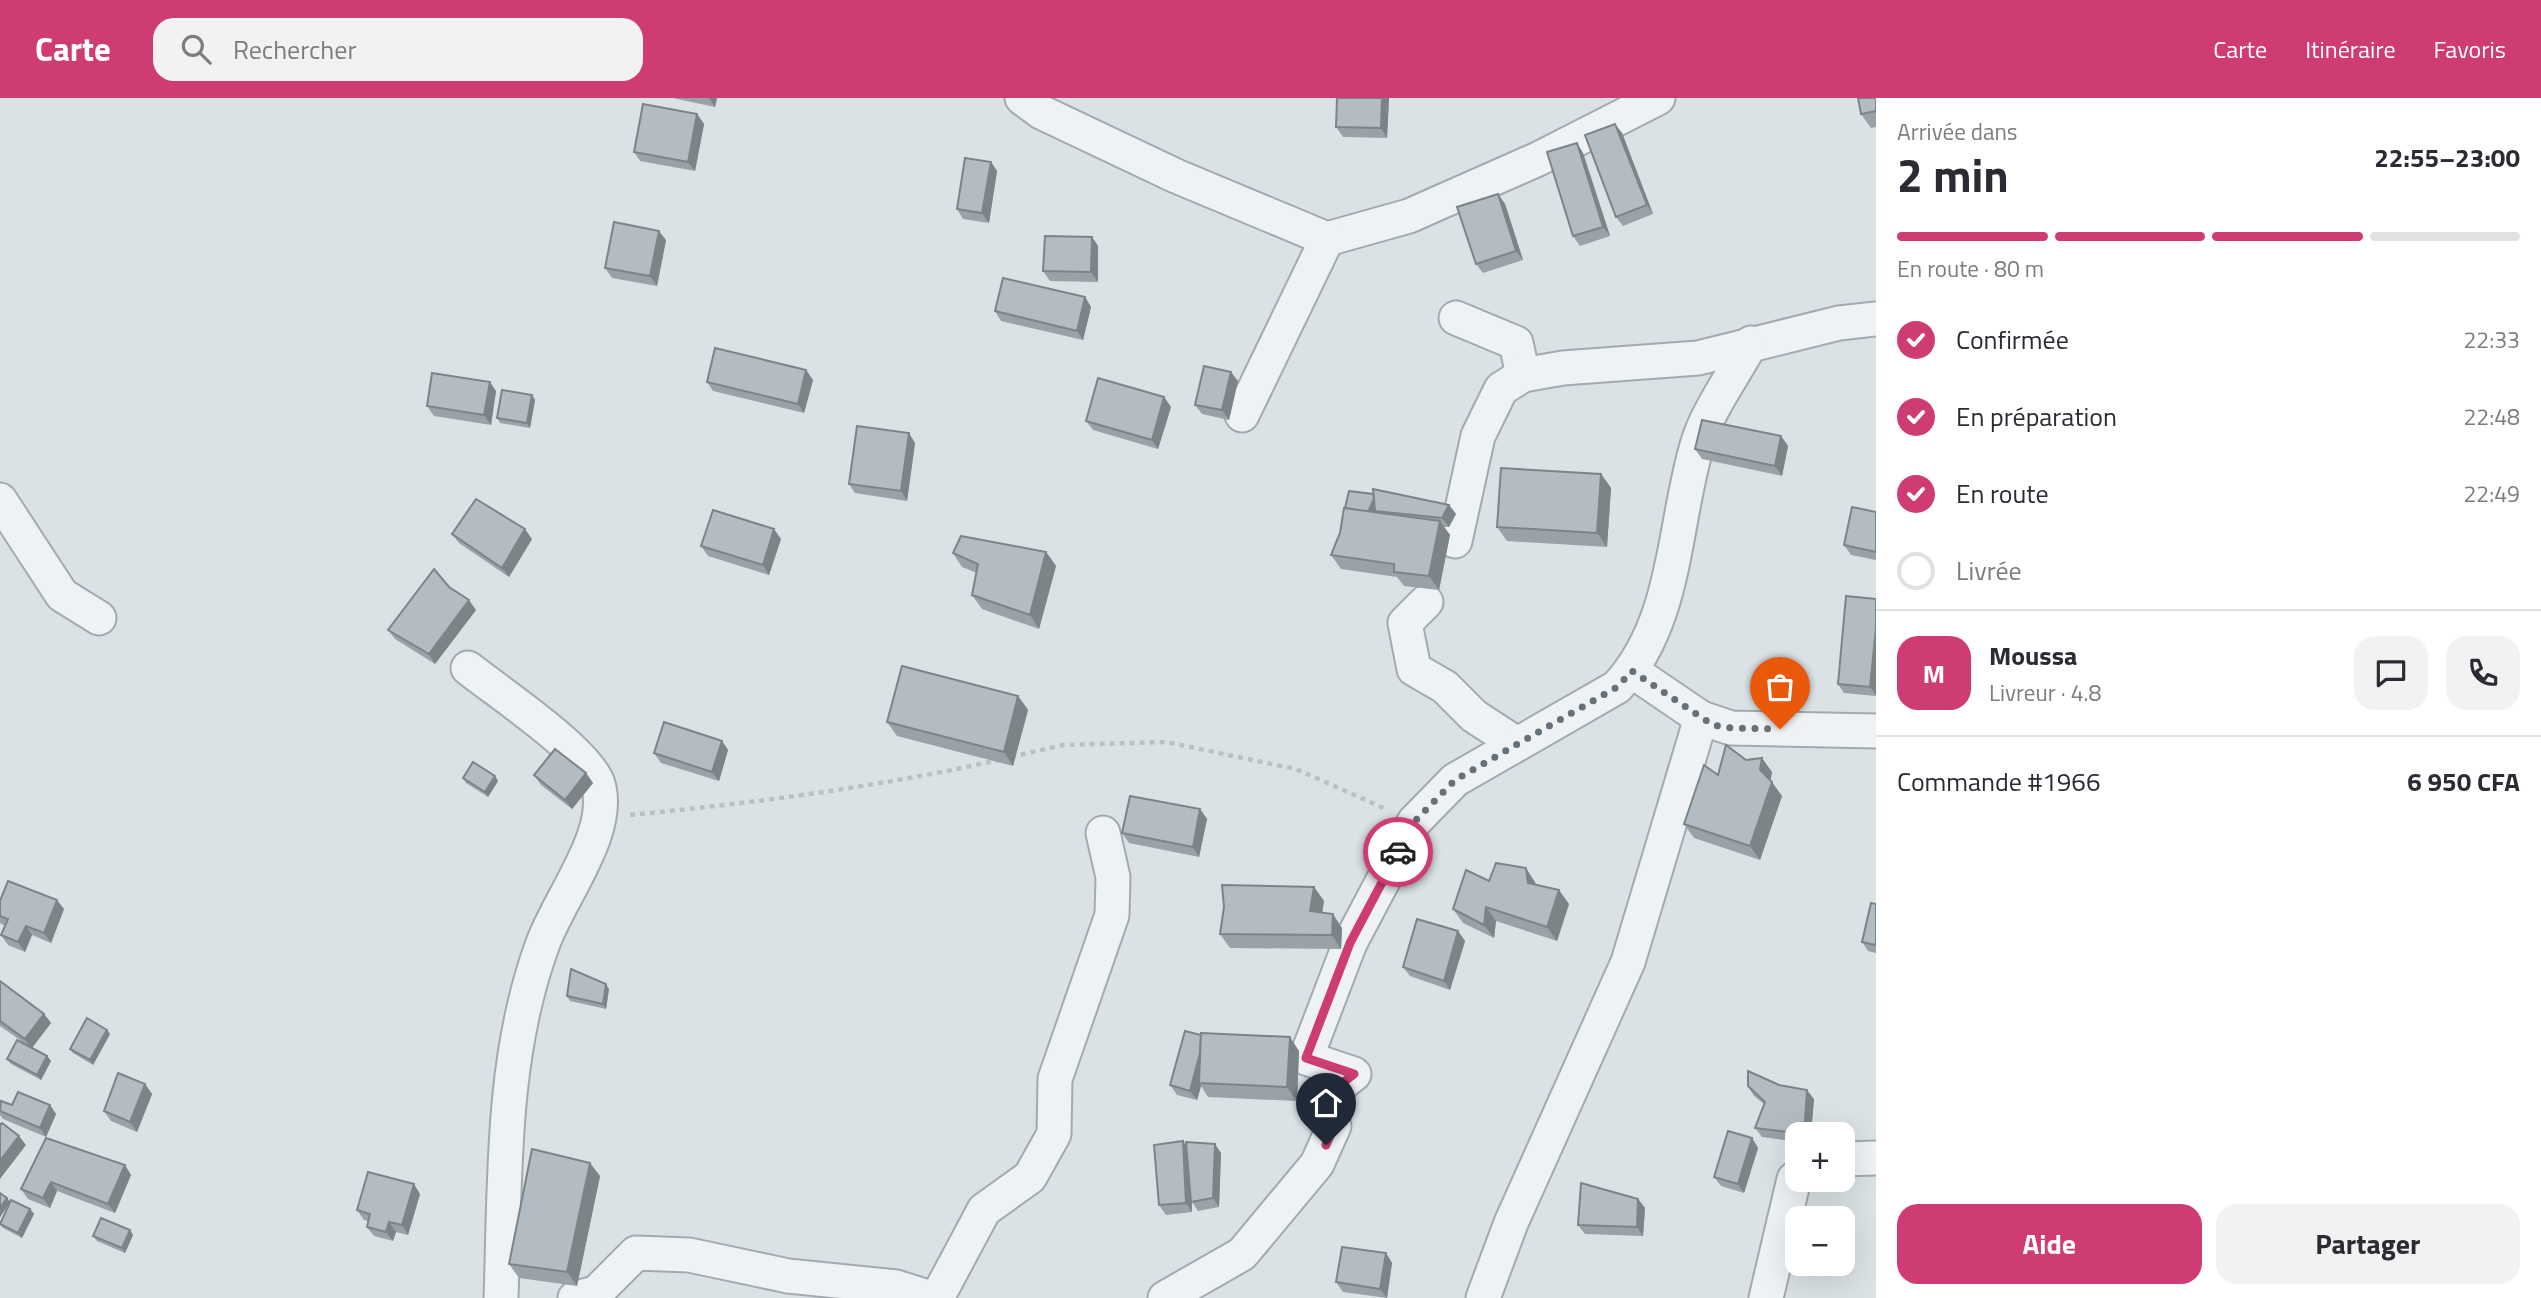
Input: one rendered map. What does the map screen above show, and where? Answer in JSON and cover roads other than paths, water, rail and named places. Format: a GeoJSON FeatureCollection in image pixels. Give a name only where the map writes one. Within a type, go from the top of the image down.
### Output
{"type":"FeatureCollection","features":[{"type":"Feature","properties":{"kind":"street"},"geometry":{"type":"LineString","coordinates":[[1022,98],[1041,112],[1176,176],[1327,239],[1409,216],[1538,159],[1658,98]]}},
{"type":"Feature","properties":{"kind":"street"},"geometry":{"type":"LineString","coordinates":[[1242,415],[1327,239]]}},
{"type":"Feature","properties":{"kind":"street"},"geometry":{"type":"LineString","coordinates":[[1456,318],[1516,343],[1524,375]]}},
{"type":"Feature","properties":{"kind":"street"},"geometry":{"type":"LineString","coordinates":[[1455,541],[1478,436],[1501,389],[1524,375],[1563,368],[1698,358],[1839,323],[1876,319]]}},
{"type":"Feature","properties":{"kind":"street"},"geometry":{"type":"LineString","coordinates":[[1165,1298],[1242,1254],[1317,1164],[1334,1126],[1323,1098],[1354,1074],[1306,1058],[1350,943],[1414,822],[1455,780],[1617,687],[1632,671],[1648,639],[1671,574],[1699,438],[1751,343]]}},
{"type":"Feature","properties":{"kind":"street"},"geometry":{"type":"LineString","coordinates":[[0,500],[62,595],[99,618]]}},
{"type":"Feature","properties":{"kind":"street"},"geometry":{"type":"LineString","coordinates":[[1426,602],[1405,623],[1413,669],[1445,687],[1474,716],[1517,744]]}},
{"type":"Feature","properties":{"kind":"street"},"geometry":{"type":"LineString","coordinates":[[468,668],[581,757],[597,783],[602,818],[542,945],[517,1036],[509,1106],[501,1298]]}},
{"type":"Feature","properties":{"kind":"street"},"geometry":{"type":"LineString","coordinates":[[1632,671],[1701,718],[1731,728],[1876,731]]}},
{"type":"Feature","properties":{"kind":"street"},"geometry":{"type":"LineString","coordinates":[[1483,1298],[1511,1223],[1628,962],[1701,718]]}},
{"type":"Feature","properties":{"kind":"street"},"geometry":{"type":"LineString","coordinates":[[937,1298],[984,1210],[1030,1177],[1054,1134],[1055,1079],[1112,915],[1113,877],[1102,833]]}},
{"type":"Feature","properties":{"kind":"street"},"geometry":{"type":"LineString","coordinates":[[1855,1158],[1876,1157]]}},
{"type":"Feature","properties":{"kind":"street"},"geometry":{"type":"LineString","coordinates":[[1766,1298],[1790,1192]]}},
{"type":"Feature","properties":{"kind":"street"},"geometry":{"type":"LineString","coordinates":[[503,1248],[521,1298]]}},
{"type":"Feature","properties":{"kind":"street"},"geometry":{"type":"LineString","coordinates":[[575,1298],[596,1293],[636,1253],[689,1255],[829,1282],[896,1287],[931,1298]]}}]}
